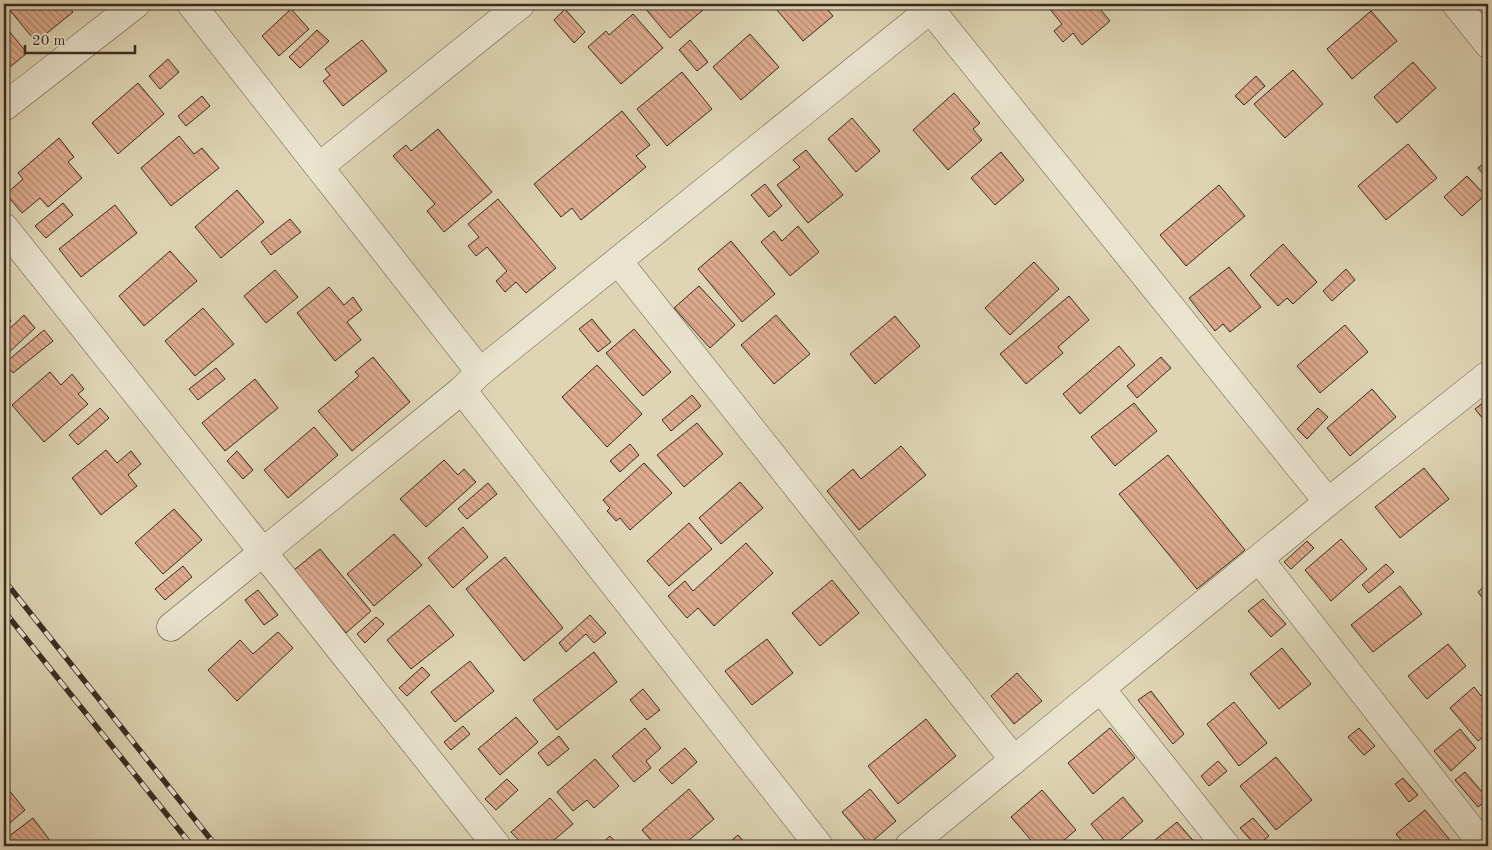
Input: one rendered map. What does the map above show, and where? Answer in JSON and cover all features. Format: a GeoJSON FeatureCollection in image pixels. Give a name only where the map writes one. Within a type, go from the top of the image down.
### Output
{"type":"FeatureCollection","features":[{"type":"Feature","properties":{"kind":"street"},"geometry":{"type":"LineString","coordinates":[[4,107],[136,4]]}},
{"type":"Feature","properties":{"kind":"street"},"geometry":{"type":"LineString","coordinates":[[191,4],[319,167],[471,381],[819,846]]}},
{"type":"Feature","properties":{"kind":"street"},"geometry":{"type":"LineString","coordinates":[[319,167],[521,4]]}},
{"type":"Feature","properties":{"kind":"street"},"geometry":{"type":"LineString","coordinates":[[171,627],[933,6],[1328,502]]}},
{"type":"Feature","properties":{"kind":"street"},"geometry":{"type":"LineString","coordinates":[[1471,11],[1488,44]]}},
{"type":"Feature","properties":{"kind":"street"},"geometry":{"type":"LineString","coordinates":[[4,227],[498,846]]}},
{"type":"Feature","properties":{"kind":"street"},"geometry":{"type":"LineString","coordinates":[[618,261],[1014,760]]}},
{"type":"Feature","properties":{"kind":"street"},"geometry":{"type":"LineString","coordinates":[[909,846],[1328,502],[1488,375]]}},
{"type":"Feature","properties":{"kind":"street"},"geometry":{"type":"LineString","coordinates":[[1259,559],[1484,846]]}},
{"type":"Feature","properties":{"kind":"street"},"geometry":{"type":"LineString","coordinates":[[1100,689],[1226,846]]}},
{"type":"Feature","properties":{"kind":"building"},"geometry":{"type":"Polygon","coordinates":[[[14,4],[70,4],[68,6],[73,12],[36,42],[8,8],[14,4]]]}},
{"type":"Feature","properties":{"kind":"building"},"geometry":{"type":"Polygon","coordinates":[[[648,4],[710,4],[670,38],[644,7],[648,4]]]}},
{"type":"Feature","properties":{"kind":"building"},"geometry":{"type":"Polygon","coordinates":[[[772,4],[823,4],[833,16],[803,41],[772,4]]]}},
{"type":"Feature","properties":{"kind":"building"},"geometry":{"type":"Polygon","coordinates":[[[1054,4],[1096,4],[1110,21],[1082,45],[1073,33],[1063,42],[1054,31],[1062,24],[1049,8],[1054,4]]]}},
{"type":"Feature","properties":{"kind":"building"},"geometry":{"type":"Polygon","coordinates":[[[291,9],[309,29],[279,56],[262,36],[291,9]]]}},
{"type":"Feature","properties":{"kind":"building"},"geometry":{"type":"Polygon","coordinates":[[[565,9],[585,32],[574,43],[554,20],[565,9]]]}},
{"type":"Feature","properties":{"kind":"building"},"geometry":{"type":"Polygon","coordinates":[[[1371,11],[1397,41],[1352,79],[1327,49],[1371,11]]]}},
{"type":"Feature","properties":{"kind":"building"},"geometry":{"type":"Polygon","coordinates":[[[633,14],[663,48],[621,84],[588,47],[606,31],[609,35],[633,14]]]}},
{"type":"Feature","properties":{"kind":"building"},"geometry":{"type":"Polygon","coordinates":[[[4,25],[27,53],[4,72],[4,25]]]}},
{"type":"Feature","properties":{"kind":"building"},"geometry":{"type":"Polygon","coordinates":[[[317,30],[329,41],[300,68],[289,57],[317,30]]]}},
{"type":"Feature","properties":{"kind":"building"},"geometry":{"type":"Polygon","coordinates":[[[750,34],[779,67],[741,100],[713,67],[750,34]]]}},
{"type":"Feature","properties":{"kind":"building"},"geometry":{"type":"Polygon","coordinates":[[[362,40],[387,71],[343,106],[323,81],[330,75],[325,69],[362,40]]]}},
{"type":"Feature","properties":{"kind":"building"},"geometry":{"type":"Polygon","coordinates":[[[690,40],[708,62],[697,71],[679,50],[690,40]]]}},
{"type":"Feature","properties":{"kind":"building"},"geometry":{"type":"Polygon","coordinates":[[[168,59],[179,72],[160,89],[149,76],[168,59]]]}},
{"type":"Feature","properties":{"kind":"building"},"geometry":{"type":"Polygon","coordinates":[[[1413,62],[1436,88],[1397,123],[1374,97],[1413,62]]]}},
{"type":"Feature","properties":{"kind":"building"},"geometry":{"type":"Polygon","coordinates":[[[1293,70],[1323,104],[1285,138],[1254,104],[1293,70]]]}},
{"type":"Feature","properties":{"kind":"building"},"geometry":{"type":"Polygon","coordinates":[[[682,72],[712,109],[667,146],[637,109],[682,72]]]}},
{"type":"Feature","properties":{"kind":"building"},"geometry":{"type":"Polygon","coordinates":[[[1256,76],[1265,86],[1244,105],[1235,96],[1256,76]]]}},
{"type":"Feature","properties":{"kind":"building"},"geometry":{"type":"Polygon","coordinates":[[[138,83],[164,114],[118,154],[92,123],[138,83]]]}},
{"type":"Feature","properties":{"kind":"building"},"geometry":{"type":"Polygon","coordinates":[[[954,93],[980,123],[973,129],[982,140],[948,170],[913,130],[954,93]]]}},
{"type":"Feature","properties":{"kind":"building"},"geometry":{"type":"Polygon","coordinates":[[[202,96],[210,106],[186,126],[178,116],[202,96]]]}},
{"type":"Feature","properties":{"kind":"building"},"geometry":{"type":"Polygon","coordinates":[[[622,111],[650,145],[636,156],[646,167],[581,220],[572,208],[561,217],[534,184],[622,111]]]}},
{"type":"Feature","properties":{"kind":"building"},"geometry":{"type":"Polygon","coordinates":[[[852,118],[880,151],[856,172],[828,139],[852,118]]]}},
{"type":"Feature","properties":{"kind":"building"},"geometry":{"type":"Polygon","coordinates":[[[438,129],[492,192],[444,232],[427,211],[435,204],[393,156],[406,145],[411,151],[438,129]]]}},
{"type":"Feature","properties":{"kind":"building"},"geometry":{"type":"Polygon","coordinates":[[[179,136],[194,154],[202,148],[219,168],[171,206],[141,168],[179,136]]]}},
{"type":"Feature","properties":{"kind":"building"},"geometry":{"type":"Polygon","coordinates":[[[59,138],[74,157],[68,162],[82,178],[48,207],[40,198],[22,213],[6,194],[23,179],[18,173],[59,138]]]}},
{"type":"Feature","properties":{"kind":"building"},"geometry":{"type":"Polygon","coordinates":[[[1408,144],[1437,178],[1386,220],[1358,186],[1408,144]]]}},
{"type":"Feature","properties":{"kind":"building"},"geometry":{"type":"Polygon","coordinates":[[[806,150],[843,195],[808,223],[777,185],[800,167],[793,160],[806,150]]]}},
{"type":"Feature","properties":{"kind":"building"},"geometry":{"type":"Polygon","coordinates":[[[1001,152],[1024,180],[995,205],[971,178],[1001,152]]]}},
{"type":"Feature","properties":{"kind":"building"},"geometry":{"type":"Polygon","coordinates":[[[1488,159],[1488,180],[1478,168],[1488,159]]]}},
{"type":"Feature","properties":{"kind":"building"},"geometry":{"type":"Polygon","coordinates":[[[1467,176],[1485,195],[1462,216],[1444,197],[1467,176]]]}},
{"type":"Feature","properties":{"kind":"building"},"geometry":{"type":"Polygon","coordinates":[[[765,184],[782,206],[769,217],[751,195],[765,184]]]}},
{"type":"Feature","properties":{"kind":"building"},"geometry":{"type":"Polygon","coordinates":[[[1219,185],[1245,216],[1186,266],[1160,235],[1219,185]]]}},
{"type":"Feature","properties":{"kind":"building"},"geometry":{"type":"Polygon","coordinates":[[[237,190],[264,222],[221,258],[195,227],[237,190]]]}},
{"type":"Feature","properties":{"kind":"building"},"geometry":{"type":"Polygon","coordinates":[[[498,199],[556,268],[526,293],[516,282],[505,292],[496,281],[507,271],[487,247],[476,256],[468,246],[479,237],[468,224],[498,199]]]}},
{"type":"Feature","properties":{"kind":"building"},"geometry":{"type":"Polygon","coordinates":[[[63,203],[73,215],[46,238],[35,226],[63,203]]]}},
{"type":"Feature","properties":{"kind":"building"},"geometry":{"type":"Polygon","coordinates":[[[115,205],[137,233],[81,277],[59,249],[115,205]]]}},
{"type":"Feature","properties":{"kind":"building"},"geometry":{"type":"Polygon","coordinates":[[[290,219],[301,232],[271,255],[261,242],[290,219]]]}},
{"type":"Feature","properties":{"kind":"building"},"geometry":{"type":"Polygon","coordinates":[[[798,226],[819,252],[790,276],[761,242],[774,231],[782,241],[798,226]]]}},
{"type":"Feature","properties":{"kind":"building"},"geometry":{"type":"Polygon","coordinates":[[[731,241],[775,294],[742,322],[698,269],[731,241]]]}},
{"type":"Feature","properties":{"kind":"building"},"geometry":{"type":"Polygon","coordinates":[[[1283,244],[1317,282],[1293,304],[1287,298],[1278,306],[1250,275],[1283,244]]]}},
{"type":"Feature","properties":{"kind":"building"},"geometry":{"type":"Polygon","coordinates":[[[170,251],[197,281],[144,326],[119,296],[170,251]]]}},
{"type":"Feature","properties":{"kind":"building"},"geometry":{"type":"Polygon","coordinates":[[[1034,262],[1059,289],[1010,335],[985,308],[1034,262]]]}},
{"type":"Feature","properties":{"kind":"building"},"geometry":{"type":"Polygon","coordinates":[[[1229,267],[1261,307],[1230,332],[1223,324],[1215,331],[1189,298],[1229,267]]]}},
{"type":"Feature","properties":{"kind":"building"},"geometry":{"type":"Polygon","coordinates":[[[1346,269],[1355,280],[1332,301],[1323,291],[1346,269]]]}},
{"type":"Feature","properties":{"kind":"building"},"geometry":{"type":"Polygon","coordinates":[[[275,270],[298,297],[266,323],[244,296],[275,270]]]}},
{"type":"Feature","properties":{"kind":"building"},"geometry":{"type":"Polygon","coordinates":[[[699,286],[735,325],[710,348],[674,308],[699,286]]]}},
{"type":"Feature","properties":{"kind":"building"},"geometry":{"type":"Polygon","coordinates":[[[329,287],[344,305],[353,297],[362,310],[347,322],[361,340],[335,361],[297,313],[329,287]]]}},
{"type":"Feature","properties":{"kind":"building"},"geometry":{"type":"Polygon","coordinates":[[[1069,296],[1089,320],[1058,347],[1063,353],[1026,384],[1000,354],[1069,296]]]}},
{"type":"Feature","properties":{"kind":"building"},"geometry":{"type":"Polygon","coordinates":[[[203,308],[234,344],[195,376],[165,341],[203,308]]]}},
{"type":"Feature","properties":{"kind":"building"},"geometry":{"type":"Polygon","coordinates":[[[4,312],[11,321],[4,327],[4,312]]]}},
{"type":"Feature","properties":{"kind":"building"},"geometry":{"type":"Polygon","coordinates":[[[24,315],[35,328],[4,357],[4,334],[24,315]]]}},
{"type":"Feature","properties":{"kind":"building"},"geometry":{"type":"Polygon","coordinates":[[[776,315],[810,354],[774,384],[741,345],[776,315]]]}},
{"type":"Feature","properties":{"kind":"building"},"geometry":{"type":"Polygon","coordinates":[[[895,316],[920,346],[875,384],[850,354],[895,316]]]}},
{"type":"Feature","properties":{"kind":"building"},"geometry":{"type":"Polygon","coordinates":[[[592,319],[611,342],[598,352],[579,329],[592,319]]]}},
{"type":"Feature","properties":{"kind":"building"},"geometry":{"type":"Polygon","coordinates":[[[1345,325],[1368,352],[1320,393],[1297,366],[1345,325]]]}},
{"type":"Feature","properties":{"kind":"building"},"geometry":{"type":"Polygon","coordinates":[[[634,329],[671,372],[643,396],[606,353],[634,329]]]}},
{"type":"Feature","properties":{"kind":"building"},"geometry":{"type":"Polygon","coordinates":[[[44,330],[53,341],[13,373],[5,363],[44,330]]]}},
{"type":"Feature","properties":{"kind":"building"},"geometry":{"type":"Polygon","coordinates":[[[1119,346],[1135,365],[1080,414],[1063,394],[1119,346]]]}},
{"type":"Feature","properties":{"kind":"building"},"geometry":{"type":"Polygon","coordinates":[[[373,357],[410,402],[352,451],[318,411],[359,376],[355,372],[373,357]]]}},
{"type":"Feature","properties":{"kind":"building"},"geometry":{"type":"Polygon","coordinates":[[[1161,357],[1171,368],[1137,398],[1127,386],[1161,357]]]}},
{"type":"Feature","properties":{"kind":"building"},"geometry":{"type":"Polygon","coordinates":[[[597,365],[642,414],[607,447],[562,397],[597,365]]]}},
{"type":"Feature","properties":{"kind":"building"},"geometry":{"type":"Polygon","coordinates":[[[216,368],[225,379],[198,400],[189,389],[216,368]]]}},
{"type":"Feature","properties":{"kind":"building"},"geometry":{"type":"Polygon","coordinates":[[[50,372],[61,385],[72,374],[84,389],[78,394],[88,404],[44,442],[12,405],[50,372]]]}},
{"type":"Feature","properties":{"kind":"building"},"geometry":{"type":"Polygon","coordinates":[[[255,379],[278,408],[225,451],[202,423],[255,379]]]}},
{"type":"Feature","properties":{"kind":"building"},"geometry":{"type":"Polygon","coordinates":[[[1372,389],[1396,417],[1350,456],[1327,428],[1372,389]]]}},
{"type":"Feature","properties":{"kind":"building"},"geometry":{"type":"Polygon","coordinates":[[[692,395],[701,406],[671,431],[662,420],[692,395]]]}},
{"type":"Feature","properties":{"kind":"building"},"geometry":{"type":"Polygon","coordinates":[[[1488,399],[1488,425],[1475,409],[1488,399]]]}},
{"type":"Feature","properties":{"kind":"building"},"geometry":{"type":"Polygon","coordinates":[[[1134,403],[1157,431],[1115,466],[1091,437],[1134,403]]]}},
{"type":"Feature","properties":{"kind":"building"},"geometry":{"type":"Polygon","coordinates":[[[100,408],[109,418],[78,445],[69,435],[100,408]]]}},
{"type":"Feature","properties":{"kind":"building"},"geometry":{"type":"Polygon","coordinates":[[[1318,408],[1328,417],[1307,439],[1297,429],[1318,408]]]}},
{"type":"Feature","properties":{"kind":"building"},"geometry":{"type":"Polygon","coordinates":[[[697,423],[723,454],[684,487],[657,455],[697,423]]]}},
{"type":"Feature","properties":{"kind":"building"},"geometry":{"type":"Polygon","coordinates":[[[314,427],[338,455],[288,498],[264,470],[314,427]]]}},
{"type":"Feature","properties":{"kind":"building"},"geometry":{"type":"Polygon","coordinates":[[[630,444],[639,455],[620,472],[610,461],[630,444]]]}},
{"type":"Feature","properties":{"kind":"building"},"geometry":{"type":"Polygon","coordinates":[[[901,446],[926,475],[859,530],[827,491],[853,469],[861,479],[901,446]]]}},
{"type":"Feature","properties":{"kind":"building"},"geometry":{"type":"Polygon","coordinates":[[[106,450],[117,463],[131,451],[141,464],[128,475],[137,486],[101,515],[72,478],[106,450]]]}},
{"type":"Feature","properties":{"kind":"building"},"geometry":{"type":"Polygon","coordinates":[[[237,451],[253,470],[243,479],[227,461],[237,451]]]}},
{"type":"Feature","properties":{"kind":"building"},"geometry":{"type":"Polygon","coordinates":[[[1168,455],[1245,550],[1197,589],[1119,494],[1168,455]]]}},
{"type":"Feature","properties":{"kind":"building"},"geometry":{"type":"Polygon","coordinates":[[[444,460],[458,475],[464,469],[476,482],[426,527],[400,499],[444,460]]]}},
{"type":"Feature","properties":{"kind":"building"},"geometry":{"type":"Polygon","coordinates":[[[644,463],[672,493],[630,530],[620,518],[616,521],[607,511],[610,508],[603,500],[644,463]]]}},
{"type":"Feature","properties":{"kind":"building"},"geometry":{"type":"Polygon","coordinates":[[[1424,468],[1449,499],[1400,538],[1375,507],[1424,468]]]}},
{"type":"Feature","properties":{"kind":"building"},"geometry":{"type":"Polygon","coordinates":[[[740,482],[763,508],[721,544],[699,518],[740,482]]]}},
{"type":"Feature","properties":{"kind":"building"},"geometry":{"type":"Polygon","coordinates":[[[488,483],[497,494],[467,519],[458,509],[488,483]]]}},
{"type":"Feature","properties":{"kind":"building"},"geometry":{"type":"Polygon","coordinates":[[[174,509],[202,540],[163,574],[135,543],[174,509]]]}},
{"type":"Feature","properties":{"kind":"building"},"geometry":{"type":"Polygon","coordinates":[[[689,523],[712,549],[669,586],[647,561],[689,523]]]}},
{"type":"Feature","properties":{"kind":"building"},"geometry":{"type":"Polygon","coordinates":[[[463,527],[488,557],[453,588],[428,558],[463,527]]]}},
{"type":"Feature","properties":{"kind":"building"},"geometry":{"type":"Polygon","coordinates":[[[394,534],[422,565],[374,606],[347,574],[394,534]]]}},
{"type":"Feature","properties":{"kind":"building"},"geometry":{"type":"Polygon","coordinates":[[[1341,539],[1367,569],[1331,601],[1305,570],[1341,539]]]}},
{"type":"Feature","properties":{"kind":"building"},"geometry":{"type":"Polygon","coordinates":[[[1307,541],[1314,548],[1291,569],[1284,562],[1307,541]]]}},
{"type":"Feature","properties":{"kind":"building"},"geometry":{"type":"Polygon","coordinates":[[[746,543],[773,573],[714,626],[698,608],[687,618],[668,596],[685,581],[693,591],[746,543]]]}},
{"type":"Feature","properties":{"kind":"building"},"geometry":{"type":"Polygon","coordinates":[[[320,549],[371,611],[346,633],[294,570],[320,549]]]}},
{"type":"Feature","properties":{"kind":"building"},"geometry":{"type":"Polygon","coordinates":[[[505,557],[563,628],[524,661],[466,589],[505,557]]]}},
{"type":"Feature","properties":{"kind":"building"},"geometry":{"type":"Polygon","coordinates":[[[1386,564],[1394,572],[1369,593],[1362,585],[1386,564]]]}},
{"type":"Feature","properties":{"kind":"building"},"geometry":{"type":"Polygon","coordinates":[[[183,566],[192,577],[165,600],[155,589],[183,566]]]}},
{"type":"Feature","properties":{"kind":"building"},"geometry":{"type":"Polygon","coordinates":[[[832,580],[859,613],[820,646],[792,613],[832,580]]]}},
{"type":"Feature","properties":{"kind":"building"},"geometry":{"type":"Polygon","coordinates":[[[1488,583],[1488,598],[1485,601],[1478,592],[1488,583]]]}},
{"type":"Feature","properties":{"kind":"building"},"geometry":{"type":"Polygon","coordinates":[[[1400,586],[1422,614],[1373,652],[1351,625],[1400,586]]]}},
{"type":"Feature","properties":{"kind":"building"},"geometry":{"type":"Polygon","coordinates":[[[258,590],[278,615],[264,625],[245,600],[258,590]]]}},
{"type":"Feature","properties":{"kind":"building"},"geometry":{"type":"Polygon","coordinates":[[[1263,599],[1286,624],[1271,637],[1248,611],[1263,599]]]}},
{"type":"Feature","properties":{"kind":"building"},"geometry":{"type":"Polygon","coordinates":[[[429,605],[454,635],[411,669],[387,640],[429,605]]]}},
{"type":"Feature","properties":{"kind":"building"},"geometry":{"type":"Polygon","coordinates":[[[590,615],[606,633],[594,643],[586,634],[566,652],[559,643],[590,615]]]}},
{"type":"Feature","properties":{"kind":"building"},"geometry":{"type":"Polygon","coordinates":[[[376,617],[384,624],[365,643],[357,634],[376,617]]]}},
{"type":"Feature","properties":{"kind":"building"},"geometry":{"type":"Polygon","coordinates":[[[278,632],[293,648],[237,701],[208,670],[240,640],[253,654],[278,632]]]}},
{"type":"Feature","properties":{"kind":"building"},"geometry":{"type":"Polygon","coordinates":[[[767,639],[793,673],[752,705],[725,671],[767,639]]]}},
{"type":"Feature","properties":{"kind":"building"},"geometry":{"type":"Polygon","coordinates":[[[1448,644],[1466,666],[1427,699],[1408,676],[1448,644]]]}},
{"type":"Feature","properties":{"kind":"building"},"geometry":{"type":"Polygon","coordinates":[[[1282,648],[1311,684],[1279,709],[1250,674],[1282,648]]]}},
{"type":"Feature","properties":{"kind":"building"},"geometry":{"type":"Polygon","coordinates":[[[594,652],[617,682],[557,730],[533,700],[594,652]]]}},
{"type":"Feature","properties":{"kind":"building"},"geometry":{"type":"Polygon","coordinates":[[[470,661],[494,691],[455,722],[431,692],[470,661]]]}},
{"type":"Feature","properties":{"kind":"building"},"geometry":{"type":"Polygon","coordinates":[[[422,667],[430,675],[407,696],[399,688],[422,667]]]}},
{"type":"Feature","properties":{"kind":"building"},"geometry":{"type":"Polygon","coordinates":[[[1017,673],[1042,701],[1014,724],[991,696],[1017,673]]]}},
{"type":"Feature","properties":{"kind":"building"},"geometry":{"type":"Polygon","coordinates":[[[1474,687],[1481,696],[1488,690],[1488,733],[1478,741],[1450,708],[1474,687]]]}},
{"type":"Feature","properties":{"kind":"building"},"geometry":{"type":"Polygon","coordinates":[[[643,689],[660,710],[647,720],[630,700],[643,689]]]}},
{"type":"Feature","properties":{"kind":"building"},"geometry":{"type":"Polygon","coordinates":[[[1151,691],[1184,734],[1173,744],[1138,700],[1151,691]]]}},
{"type":"Feature","properties":{"kind":"building"},"geometry":{"type":"Polygon","coordinates":[[[1234,702],[1267,743],[1239,766],[1207,724],[1234,702]]]}},
{"type":"Feature","properties":{"kind":"building"},"geometry":{"type":"Polygon","coordinates":[[[516,717],[538,742],[500,775],[478,749],[516,717]]]}},
{"type":"Feature","properties":{"kind":"building"},"geometry":{"type":"Polygon","coordinates":[[[926,719],[956,756],[898,804],[868,766],[926,719]]]}},
{"type":"Feature","properties":{"kind":"building"},"geometry":{"type":"Polygon","coordinates":[[[463,726],[470,734],[451,750],[444,742],[463,726]]]}},
{"type":"Feature","properties":{"kind":"building"},"geometry":{"type":"Polygon","coordinates":[[[645,728],[661,748],[646,761],[651,768],[634,782],[612,756],[645,728]]]}},
{"type":"Feature","properties":{"kind":"building"},"geometry":{"type":"Polygon","coordinates":[[[1110,728],[1135,758],[1093,794],[1068,763],[1110,728]]]}},
{"type":"Feature","properties":{"kind":"building"},"geometry":{"type":"Polygon","coordinates":[[[1359,728],[1375,746],[1364,755],[1348,737],[1359,728]]]}},
{"type":"Feature","properties":{"kind":"building"},"geometry":{"type":"Polygon","coordinates":[[[1460,729],[1476,748],[1451,771],[1434,751],[1460,729]]]}},
{"type":"Feature","properties":{"kind":"building"},"geometry":{"type":"Polygon","coordinates":[[[559,736],[569,749],[548,766],[538,753],[559,736]]]}},
{"type":"Feature","properties":{"kind":"building"},"geometry":{"type":"Polygon","coordinates":[[[685,748],[697,762],[672,784],[659,770],[685,748]]]}},
{"type":"Feature","properties":{"kind":"building"},"geometry":{"type":"Polygon","coordinates":[[[1276,757],[1312,800],[1276,830],[1240,786],[1276,757]]]}},
{"type":"Feature","properties":{"kind":"building"},"geometry":{"type":"Polygon","coordinates":[[[595,759],[619,786],[594,808],[587,800],[573,811],[557,792],[595,759]]]}},
{"type":"Feature","properties":{"kind":"building"},"geometry":{"type":"Polygon","coordinates":[[[1218,761],[1227,771],[1209,786],[1201,776],[1218,761]]]}},
{"type":"Feature","properties":{"kind":"building"},"geometry":{"type":"Polygon","coordinates":[[[1465,772],[1488,799],[1478,807],[1455,780],[1465,772]]]}},
{"type":"Feature","properties":{"kind":"building"},"geometry":{"type":"Polygon","coordinates":[[[1403,778],[1418,795],[1409,802],[1395,784],[1403,778]]]}},
{"type":"Feature","properties":{"kind":"building"},"geometry":{"type":"Polygon","coordinates":[[[507,779],[518,790],[496,810],[485,799],[507,779]]]}},
{"type":"Feature","properties":{"kind":"building"},"geometry":{"type":"Polygon","coordinates":[[[4,784],[25,810],[4,828],[4,784]]]}},
{"type":"Feature","properties":{"kind":"building"},"geometry":{"type":"Polygon","coordinates":[[[689,789],[714,819],[682,846],[656,846],[642,830],[689,789]]]}},
{"type":"Feature","properties":{"kind":"building"},"geometry":{"type":"Polygon","coordinates":[[[870,789],[896,821],[869,844],[842,812],[870,789]]]}},
{"type":"Feature","properties":{"kind":"building"},"geometry":{"type":"Polygon","coordinates":[[[1042,790],[1076,830],[1057,846],[1036,846],[1011,817],[1042,790]]]}},
{"type":"Feature","properties":{"kind":"building"},"geometry":{"type":"Polygon","coordinates":[[[1123,797],[1143,821],[1113,846],[1109,846],[1091,824],[1123,797]]]}},
{"type":"Feature","properties":{"kind":"building"},"geometry":{"type":"Polygon","coordinates":[[[550,798],[573,824],[547,846],[524,846],[511,832],[550,798]]]}},
{"type":"Feature","properties":{"kind":"building"},"geometry":{"type":"Polygon","coordinates":[[[1425,810],[1455,846],[1406,846],[1396,834],[1425,810]]]}},
{"type":"Feature","properties":{"kind":"building"},"geometry":{"type":"Polygon","coordinates":[[[33,818],[54,846],[4,846],[4,840],[33,818]]]}},
{"type":"Feature","properties":{"kind":"building"},"geometry":{"type":"Polygon","coordinates":[[[1253,818],[1269,836],[1256,846],[1240,828],[1253,818]]]}},
{"type":"Feature","properties":{"kind":"building"},"geometry":{"type":"Polygon","coordinates":[[[1177,822],[1198,846],[1160,846],[1155,840],[1177,822]]]}},
{"type":"Feature","properties":{"kind":"building"},"geometry":{"type":"Polygon","coordinates":[[[738,835],[748,846],[725,846],[738,835]]]}},
{"type":"Feature","properties":{"kind":"building"},"geometry":{"type":"Polygon","coordinates":[[[610,836],[619,846],[599,846],[610,836]]]}},
{"type":"Feature","properties":{"kind":"railway"},"geometry":{"type":"LineString","coordinates":[[4,580],[216,846]]}},
{"type":"Feature","properties":{"kind":"railway"},"geometry":{"type":"LineString","coordinates":[[4,611],[192,846]]}}]}
